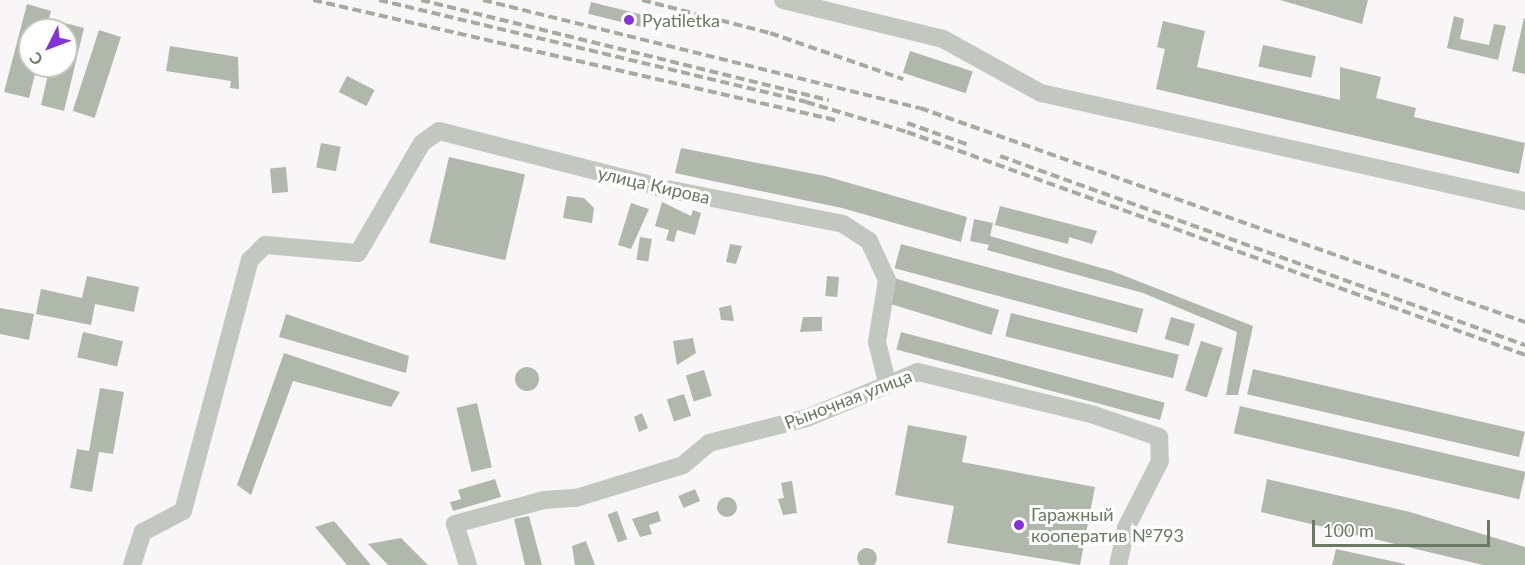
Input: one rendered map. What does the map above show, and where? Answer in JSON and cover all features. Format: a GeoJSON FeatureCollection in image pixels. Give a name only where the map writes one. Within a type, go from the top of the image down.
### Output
{"type":"FeatureCollection","features":[{"type":"Feature","properties":{"kind":"street"},"geometry":{"type":"LineString","coordinates":[[783,0],[943,39],[1041,93],[1525,201]]}},
{"type":"Feature","properties":{"kind":"street","name":"улица Кирова"},"geometry":{"type":"LineString","coordinates":[[132,565],[143,532],[183,511],[250,260],[265,245],[358,253],[422,143],[439,131],[667,189],[843,224],[869,241],[887,280],[877,342],[887,382]]}},
{"type":"Feature","properties":{"kind":"street","name":"Рыночная улица"},"geometry":{"type":"LineString","coordinates":[[468,565],[455,524],[544,500],[576,498],[683,465],[709,443],[807,418],[887,382],[918,372],[1094,415],[1159,437],[1160,461],[1126,528],[1119,565]]}},
{"type":"Feature","properties":{"kind":"building"},"geometry":{"type":"Polygon","coordinates":[[[1280,0],[1368,0],[1362,24],[1280,0]]]}},
{"type":"Feature","properties":{"kind":"building"},"geometry":{"type":"Polygon","coordinates":[[[591,2],[646,16],[643,27],[588,14],[591,2]]]}},
{"type":"Feature","properties":{"kind":"building"},"geometry":{"type":"Polygon","coordinates":[[[27,4],[51,11],[49,18],[23,18],[27,4]]]}},
{"type":"Feature","properties":{"kind":"building"},"geometry":{"type":"Polygon","coordinates":[[[1454,16],[1464,19],[1460,39],[1489,45],[1494,24],[1506,26],[1498,60],[1447,48],[1454,16]]]}},
{"type":"Feature","properties":{"kind":"building"},"geometry":{"type":"Polygon","coordinates":[[[1525,19],[1525,74],[1512,71],[1525,19]]]}},
{"type":"Feature","properties":{"kind":"building"},"geometry":{"type":"Polygon","coordinates":[[[1163,21],[1205,31],[1197,67],[1340,100],[1340,67],[1381,77],[1376,98],[1416,108],[1414,117],[1525,143],[1519,174],[1156,89],[1165,49],[1157,47],[1163,21]]]}},
{"type":"Feature","properties":{"kind":"building"},"geometry":{"type":"Polygon","coordinates":[[[78,26],[84,28],[78,53],[78,26]]]}},
{"type":"Feature","properties":{"kind":"building"},"geometry":{"type":"Polygon","coordinates":[[[99,30],[121,37],[95,118],[73,111],[99,30]]]}},
{"type":"Feature","properties":{"kind":"building"},"geometry":{"type":"Polygon","coordinates":[[[18,38],[18,78],[34,78],[29,98],[4,92],[18,38]]]}},
{"type":"Feature","properties":{"kind":"building"},"geometry":{"type":"Polygon","coordinates":[[[1263,45],[1316,56],[1311,78],[1258,67],[1263,45]]]}},
{"type":"Feature","properties":{"kind":"building"},"geometry":{"type":"Polygon","coordinates":[[[170,46],[238,57],[239,89],[230,88],[231,81],[166,71],[170,46]]]}},
{"type":"Feature","properties":{"kind":"building"},"geometry":{"type":"Polygon","coordinates":[[[910,51],[973,71],[966,93],[903,73],[910,51]]]}},
{"type":"Feature","properties":{"kind":"building"},"geometry":{"type":"Polygon","coordinates":[[[347,76],[375,90],[366,106],[339,92],[347,76]]]}},
{"type":"Feature","properties":{"kind":"building"},"geometry":{"type":"Polygon","coordinates":[[[47,78],[72,78],[64,111],[41,105],[47,78]]]}},
{"type":"Feature","properties":{"kind":"building"},"geometry":{"type":"Polygon","coordinates":[[[321,143],[341,147],[336,171],[316,168],[321,143]]]}},
{"type":"Feature","properties":{"kind":"building"},"geometry":{"type":"Polygon","coordinates":[[[681,148],[825,176],[967,217],[961,242],[842,208],[675,173],[681,148]]]}},
{"type":"Feature","properties":{"kind":"building"},"geometry":{"type":"Polygon","coordinates":[[[449,157],[525,175],[505,260],[429,243],[449,157]]]}},
{"type":"Feature","properties":{"kind":"building"},"geometry":{"type":"Polygon","coordinates":[[[286,167],[288,192],[272,193],[270,168],[286,167]]]}},
{"type":"Feature","properties":{"kind":"building"},"geometry":{"type":"Polygon","coordinates":[[[567,196],[584,198],[594,208],[592,223],[563,218],[567,196]]]}},
{"type":"Feature","properties":{"kind":"building"},"geometry":{"type":"Polygon","coordinates":[[[662,202],[691,216],[693,210],[701,213],[695,235],[677,230],[674,242],[666,240],[669,230],[655,226],[662,202]]]}},
{"type":"Feature","properties":{"kind":"building"},"geometry":{"type":"Polygon","coordinates":[[[631,203],[649,209],[631,249],[618,245],[631,203]]]}},
{"type":"Feature","properties":{"kind":"building"},"geometry":{"type":"Polygon","coordinates":[[[1000,206],[1097,231],[1092,244],[1069,237],[1068,244],[995,225],[1000,206]]]}},
{"type":"Feature","properties":{"kind":"building"},"geometry":{"type":"Polygon","coordinates":[[[974,219],[993,223],[990,236],[1112,271],[1253,326],[1238,395],[1226,395],[1237,332],[1143,293],[987,250],[989,245],[970,241],[974,219]]]}},
{"type":"Feature","properties":{"kind":"building"},"geometry":{"type":"Polygon","coordinates":[[[640,237],[652,239],[648,262],[636,260],[640,237]]]}},
{"type":"Feature","properties":{"kind":"building"},"geometry":{"type":"Polygon","coordinates":[[[730,244],[742,246],[736,264],[726,262],[730,244]]]}},
{"type":"Feature","properties":{"kind":"building"},"geometry":{"type":"Polygon","coordinates":[[[901,244],[1143,309],[1137,333],[895,268],[901,244]]]}},
{"type":"Feature","properties":{"kind":"building"},"geometry":{"type":"Polygon","coordinates":[[[87,276],[139,287],[134,312],[95,304],[91,325],[36,314],[41,289],[82,298],[87,276]]]}},
{"type":"Feature","properties":{"kind":"building"},"geometry":{"type":"Polygon","coordinates":[[[827,276],[839,277],[837,297],[825,296],[827,276]]]}},
{"type":"Feature","properties":{"kind":"building"},"geometry":{"type":"Polygon","coordinates":[[[891,277],[999,310],[991,335],[883,302],[891,277]]]}},
{"type":"Feature","properties":{"kind":"building"},"geometry":{"type":"Polygon","coordinates":[[[731,305],[734,321],[721,320],[719,308],[731,305]]]}},
{"type":"Feature","properties":{"kind":"building"},"geometry":{"type":"Polygon","coordinates":[[[0,308],[34,314],[29,340],[0,334],[0,308]]]}},
{"type":"Feature","properties":{"kind":"building"},"geometry":{"type":"Polygon","coordinates":[[[1011,313],[1179,355],[1173,378],[1005,336],[1011,313]]]}},
{"type":"Feature","properties":{"kind":"building"},"geometry":{"type":"Polygon","coordinates":[[[286,314],[409,356],[406,373],[279,337],[286,314]]]}},
{"type":"Feature","properties":{"kind":"building"},"geometry":{"type":"Polygon","coordinates":[[[803,317],[822,317],[822,331],[800,332],[803,317]]]}},
{"type":"Feature","properties":{"kind":"building"},"geometry":{"type":"Polygon","coordinates":[[[1171,317],[1195,324],[1189,346],[1165,339],[1171,317]]]}},
{"type":"Feature","properties":{"kind":"building"},"geometry":{"type":"Polygon","coordinates":[[[83,332],[123,341],[117,367],[77,357],[83,332]]]}},
{"type":"Feature","properties":{"kind":"building"},"geometry":{"type":"Polygon","coordinates":[[[901,332],[1165,403],[1160,420],[896,349],[901,332]]]}},
{"type":"Feature","properties":{"kind":"building"},"geometry":{"type":"Polygon","coordinates":[[[693,338],[696,353],[677,365],[673,341],[693,338]]]}},
{"type":"Feature","properties":{"kind":"building"},"geometry":{"type":"Polygon","coordinates":[[[1201,341],[1223,348],[1207,398],[1185,390],[1201,341]]]}},
{"type":"Feature","properties":{"kind":"building"},"geometry":{"type":"Polygon","coordinates":[[[284,353],[400,392],[391,407],[293,381],[251,495],[237,485],[284,353]]]}},
{"type":"Feature","properties":{"kind":"building"},"geometry":{"type":"Polygon","coordinates":[[[527,367],[535,371],[539,379],[535,387],[527,391],[519,387],[515,379],[519,371],[527,367]]]}},
{"type":"Feature","properties":{"kind":"building"},"geometry":{"type":"Polygon","coordinates":[[[1253,369],[1525,432],[1519,457],[1247,394],[1253,369]]]}},
{"type":"Feature","properties":{"kind":"building"},"geometry":{"type":"Polygon","coordinates":[[[704,370],[712,396],[694,401],[686,376],[704,370]]]}},
{"type":"Feature","properties":{"kind":"building"},"geometry":{"type":"Polygon","coordinates":[[[100,388],[124,392],[113,454],[99,452],[92,492],[70,488],[77,449],[89,451],[100,388]]]}},
{"type":"Feature","properties":{"kind":"building"},"geometry":{"type":"Polygon","coordinates":[[[684,394],[691,416],[674,421],[667,400],[684,394]]]}},
{"type":"Feature","properties":{"kind":"building"},"geometry":{"type":"Polygon","coordinates":[[[477,403],[492,467],[471,472],[457,408],[477,403]]]}},
{"type":"Feature","properties":{"kind":"building"},"geometry":{"type":"Polygon","coordinates":[[[1240,406],[1525,472],[1519,499],[1234,433],[1240,406]]]}},
{"type":"Feature","properties":{"kind":"building"},"geometry":{"type":"Polygon","coordinates":[[[642,413],[648,428],[639,432],[634,417],[642,413]]]}},
{"type":"Feature","properties":{"kind":"building","name":"Гаражный кооператив №793"},"geometry":{"type":"Polygon","coordinates":[[[908,425],[967,436],[962,462],[1095,487],[1080,565],[947,543],[954,506],[895,495],[908,425]]]}},
{"type":"Feature","properties":{"kind":"building"},"geometry":{"type":"Polygon","coordinates":[[[495,479],[501,497],[453,511],[450,502],[461,499],[458,490],[495,479]]]}},
{"type":"Feature","properties":{"kind":"building"},"geometry":{"type":"Polygon","coordinates":[[[1267,479],[1410,512],[1525,547],[1525,565],[1483,565],[1261,512],[1267,479]]]}},
{"type":"Feature","properties":{"kind":"building"},"geometry":{"type":"Polygon","coordinates":[[[792,481],[797,513],[783,515],[778,499],[784,498],[781,483],[792,481]]]}},
{"type":"Feature","properties":{"kind":"building"},"geometry":{"type":"Polygon","coordinates":[[[695,489],[700,501],[684,508],[678,496],[695,489]]]}},
{"type":"Feature","properties":{"kind":"building"},"geometry":{"type":"Polygon","coordinates":[[[727,497],[734,500],[737,507],[734,514],[727,517],[720,514],[717,507],[720,500],[727,497]]]}},
{"type":"Feature","properties":{"kind":"building"},"geometry":{"type":"Polygon","coordinates":[[[617,511],[627,539],[618,543],[608,514],[617,511]]]}},
{"type":"Feature","properties":{"kind":"building"},"geometry":{"type":"Polygon","coordinates":[[[658,511],[661,521],[649,525],[652,534],[640,537],[632,519],[658,511]]]}},
{"type":"Feature","properties":{"kind":"building"},"geometry":{"type":"Polygon","coordinates":[[[529,516],[542,565],[525,565],[514,519],[529,516]]]}},
{"type":"Feature","properties":{"kind":"building"},"geometry":{"type":"Polygon","coordinates":[[[334,521],[371,565],[347,565],[315,527],[334,521]]]}},
{"type":"Feature","properties":{"kind":"building"},"geometry":{"type":"Polygon","coordinates":[[[401,538],[428,565],[388,565],[368,544],[401,538]]]}},
{"type":"Feature","properties":{"kind":"building"},"geometry":{"type":"Polygon","coordinates":[[[586,541],[595,565],[575,565],[572,546],[586,541]]]}},
{"type":"Feature","properties":{"kind":"building"},"geometry":{"type":"Polygon","coordinates":[[[867,548],[874,551],[877,558],[874,565],[867,568],[860,565],[857,558],[860,551],[867,548]]]}},
{"type":"Feature","properties":{"kind":"building"},"geometry":{"type":"Polygon","coordinates":[[[1336,549],[1405,564],[1405,565],[1332,565],[1336,549]]]}},
{"type":"Feature","properties":{"kind":"railway"},"geometry":{"type":"LineString","coordinates":[[313,0],[839,121]]}},
{"type":"Feature","properties":{"kind":"railway"},"geometry":{"type":"LineString","coordinates":[[379,0],[806,102],[907,132],[1525,355]]}},
{"type":"Feature","properties":{"kind":"railway"},"geometry":{"type":"LineString","coordinates":[[421,0],[829,100]]}},
{"type":"Feature","properties":{"kind":"railway"},"geometry":{"type":"LineString","coordinates":[[483,0],[920,108],[1525,322]]}},
{"type":"Feature","properties":{"kind":"railway"},"geometry":{"type":"LineString","coordinates":[[642,0],[770,33],[903,79]]}},
{"type":"Feature","properties":{"kind":"railway"},"geometry":{"type":"LineString","coordinates":[[907,123],[969,145]]}},
{"type":"Feature","properties":{"kind":"railway"},"geometry":{"type":"LineString","coordinates":[[1000,156],[1525,345]]}},
{"type":"Feature","properties":{"kind":"place","name":"Pyatiletka"},"geometry":{"type":"Point","coordinates":[629,20]}},
{"type":"Feature","properties":{"kind":"place","name":"Гаражный кооператив №793"},"geometry":{"type":"Point","coordinates":[1019,525]}}]}
